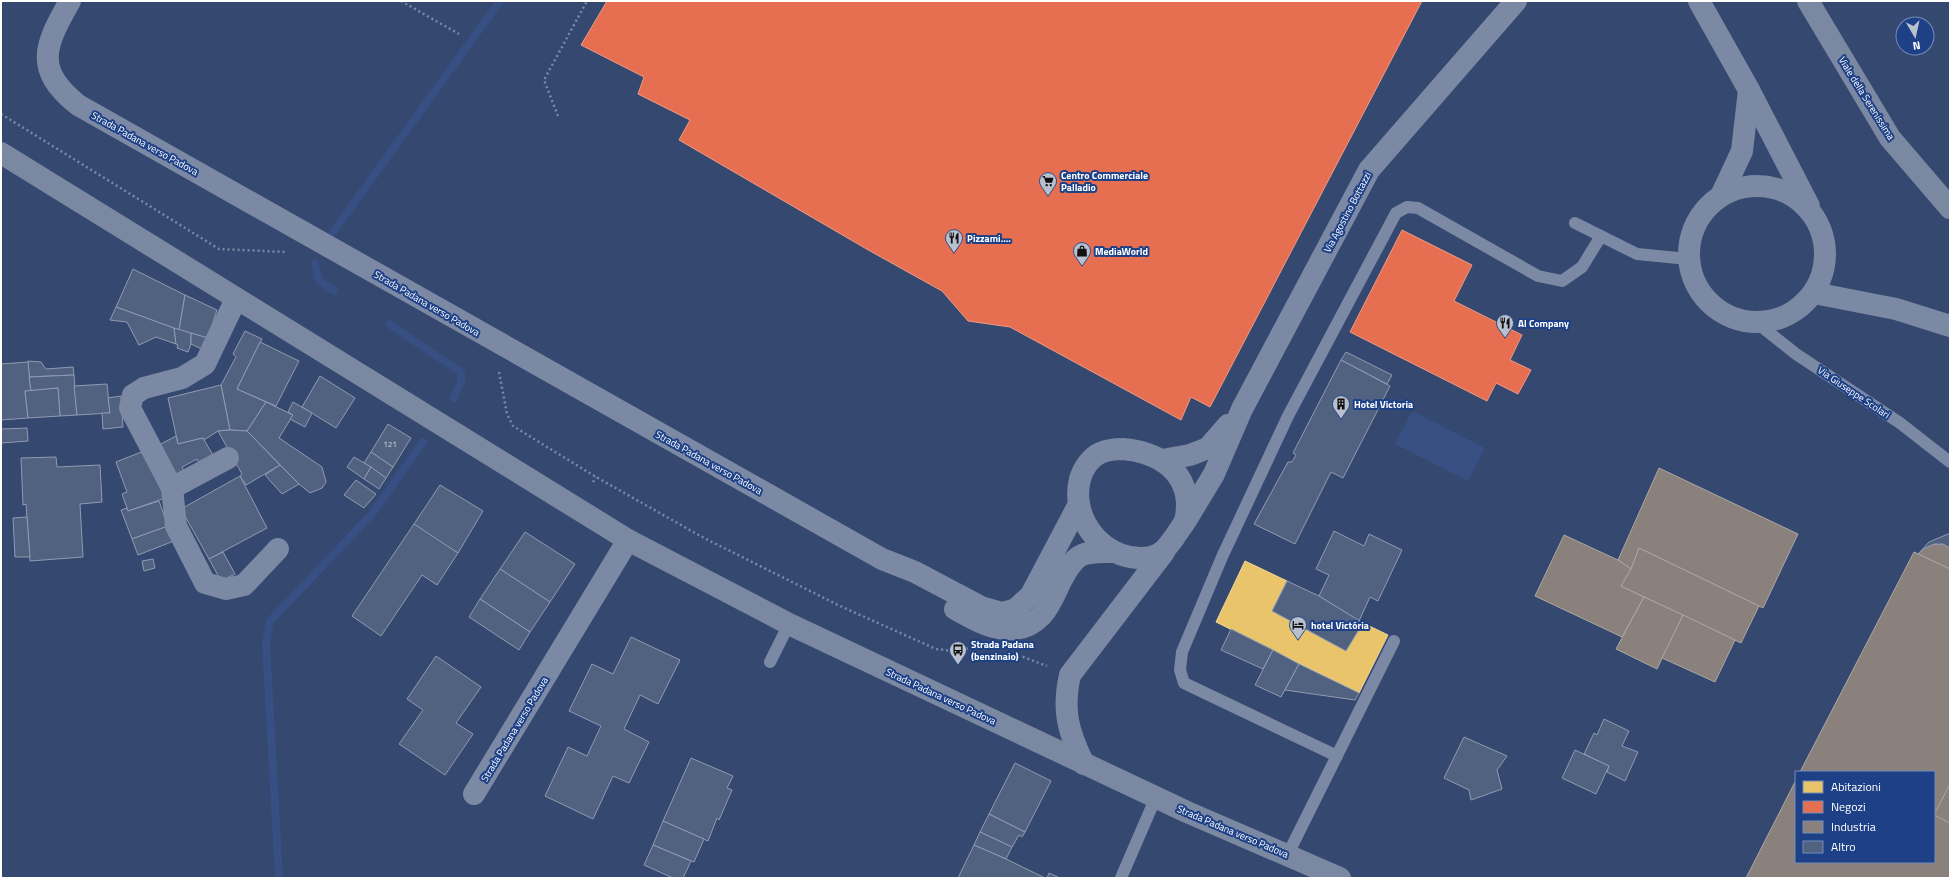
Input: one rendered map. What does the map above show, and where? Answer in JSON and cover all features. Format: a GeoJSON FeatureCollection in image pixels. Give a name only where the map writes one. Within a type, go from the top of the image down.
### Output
{"type":"FeatureCollection","features":[{"type":"Feature","properties":{"kind":"main road","name":"Viale della Serenissima"},"geometry":{"type":"LineString","coordinates":[[1808,1],[1890,138],[1950,208]]}},
{"type":"Feature","properties":{"kind":"main road","name":"Strada Padana verso Padova"},"geometry":{"type":"LineString","coordinates":[[1,153],[628,540],[788,624],[1084,764],[1340,878]]}},
{"type":"Feature","properties":{"kind":"street","name":"Strada Padana verso Padova"},"geometry":{"type":"LineString","coordinates":[[70,1],[51,37],[48,50],[48,61],[51,74],[56,85],[78,105],[882,559],[915,572],[981,607],[1002,612],[1010,611],[1017,608],[1031,596],[1079,504]]}},
{"type":"Feature","properties":{"kind":"street","name":"Via Agostino Bottazzi"},"geometry":{"type":"LineString","coordinates":[[1185,522],[1214,474],[1242,409],[1369,170],[1516,1]]}},
{"type":"Feature","properties":{"kind":"street","name":"Via Giuseppe Scolari"},"geometry":{"type":"LineString","coordinates":[[1699,1],[1749,90],[1817,220],[1824,237],[1826,256],[1823,275],[1814,293],[1799,309],[1779,320],[1757,323],[1732,318],[1710,304],[1695,284],[1688,259],[1690,241],[1696,223],[1706,208],[1721,196],[1737,189],[1755,186],[1773,188],[1791,194],[1805,205],[1817,220]]}},
{"type":"Feature","properties":{"kind":"street","name":"Via Giuseppe Scolari"},"geometry":{"type":"LineString","coordinates":[[1721,196],[1742,151],[1749,90]]}},
{"type":"Feature","properties":{"kind":"street"},"geometry":{"type":"LineString","coordinates":[[1814,293],[1896,309],[1950,326]]}},
{"type":"Feature","properties":{"kind":"street"},"geometry":{"type":"LineString","coordinates":[[236,299],[205,364],[182,378],[144,388],[133,396],[130,408],[172,488],[176,526],[205,583],[226,588],[244,585],[278,548]]}},
{"type":"Feature","properties":{"kind":"street","name":"Via Agostino Bottazzi"},"geometry":{"type":"LineString","coordinates":[[1162,460],[1190,455],[1208,448],[1242,409]]}},
{"type":"Feature","properties":{"kind":"street","name":"Strada Padana verso Padova"},"geometry":{"type":"LineString","coordinates":[[1164,552],[1152,557],[1126,557],[1113,552],[1093,536],[1081,514],[1079,504],[1078,487],[1082,471],[1099,453],[1112,450],[1137,450],[1162,460],[1172,468],[1184,486],[1187,509],[1185,522]]}},
{"type":"Feature","properties":{"kind":"street"},"geometry":{"type":"LineString","coordinates":[[172,488],[228,458]]}},
{"type":"Feature","properties":{"kind":"street"},"geometry":{"type":"LineString","coordinates":[[1084,764],[1073,741],[1066,718],[1066,689],[1070,675],[1164,552],[1185,522]]}},
{"type":"Feature","properties":{"kind":"street","name":"Strada Padana verso Padova"},"geometry":{"type":"LineString","coordinates":[[474,794],[628,540]]}},
{"type":"Feature","properties":{"kind":"street","name":"Strada Padana verso Padova"},"geometry":{"type":"LineString","coordinates":[[882,559],[909,583],[983,625],[1004,630],[1024,626],[1034,622],[1042,614],[1068,569],[1080,556],[1113,552]]}},
{"type":"Feature","properties":{"kind":"lane"},"geometry":{"type":"LineString","coordinates":[[1337,756],[1184,683],[1180,670],[1182,652],[1200,607],[1288,416],[1379,242],[1396,213],[1407,207],[1418,208],[1538,276],[1562,281],[1582,267],[1601,236]]}},
{"type":"Feature","properties":{"kind":"lane"},"geometry":{"type":"LineString","coordinates":[[1575,223],[1637,254],[1688,259]]}},
{"type":"Feature","properties":{"kind":"lane","name":"Via Giuseppe Scolari"},"geometry":{"type":"LineString","coordinates":[[1757,323],[1796,354],[1900,423],[1950,462]]}},
{"type":"Feature","properties":{"kind":"lane"},"geometry":{"type":"LineString","coordinates":[[770,662],[788,624]]}},
{"type":"Feature","properties":{"kind":"lane"},"geometry":{"type":"LineString","coordinates":[[1288,854],[1394,641]]}},
{"type":"Feature","properties":{"kind":"lane"},"geometry":{"type":"LineString","coordinates":[[1121,878],[1156,797]]}},
{"type":"Feature","properties":{"kind":"path"},"geometry":{"type":"LineString","coordinates":[[401,1],[459,34]]}},
{"type":"Feature","properties":{"kind":"path"},"geometry":{"type":"LineString","coordinates":[[558,116],[544,80],[586,1]]}},
{"type":"Feature","properties":{"kind":"path"},"geometry":{"type":"LineString","coordinates":[[1,114],[219,249],[290,252]]}},
{"type":"Feature","properties":{"kind":"path"},"geometry":{"type":"LineString","coordinates":[[498,368],[502,381],[507,414],[513,426],[596,477],[704,538],[840,606],[928,646],[944,651],[982,646]]}},
{"type":"Feature","properties":{"kind":"path"},"geometry":{"type":"LineString","coordinates":[[593,482],[596,477]]}},
{"type":"Feature","properties":{"kind":"path"},"geometry":{"type":"LineString","coordinates":[[1014,654],[1048,666]]}},
{"type":"Feature","properties":{"kind":"water"},"geometry":{"type":"Polygon","coordinates":[[[1412,411],[1485,448],[1468,481],[1395,444],[1412,411]]]}},
{"type":"Feature","properties":{"kind":"building: Abitazioni"},"geometry":{"type":"Polygon","coordinates":[[[1245,561],[1287,581],[1272,611],[1346,651],[1363,623],[1388,635],[1359,693],[1216,622],[1245,561]]]}},
{"type":"Feature","properties":{"kind":"building: Negozi","name":"Centro Commerciale Palladio"},"geometry":{"type":"Polygon","coordinates":[[[607,1],[1422,1],[1210,407],[1191,397],[1181,420],[1010,327],[968,321],[942,291],[679,140],[690,120],[638,94],[644,77],[581,45],[607,1]]]}},
{"type":"Feature","properties":{"kind":"building: Negozi"},"geometry":{"type":"Polygon","coordinates":[[[1402,230],[1472,265],[1454,301],[1522,335],[1510,360],[1531,370],[1518,394],[1496,383],[1487,401],[1350,332],[1402,230]]]}},
{"type":"Feature","properties":{"kind":"building: Industria"},"geometry":{"type":"Polygon","coordinates":[[[1659,468],[1798,534],[1763,608],[1639,548],[1631,569],[1618,560],[1659,468]]]}},
{"type":"Feature","properties":{"kind":"building: Industria"},"geometry":{"type":"Polygon","coordinates":[[[1564,535],[1618,560],[1631,569],[1621,586],[1644,597],[1622,637],[1535,596],[1564,535]]]}},
{"type":"Feature","properties":{"kind":"building: Industria"},"geometry":{"type":"Polygon","coordinates":[[[1934,544],[1943,544],[1950,548],[1950,569],[1918,554],[1925,548],[1934,544]]]}},
{"type":"Feature","properties":{"kind":"building: Industria"},"geometry":{"type":"Polygon","coordinates":[[[1639,548],[1759,606],[1741,643],[1621,586],[1631,569],[1639,548]]]}},
{"type":"Feature","properties":{"kind":"building: Industria"},"geometry":{"type":"Polygon","coordinates":[[[1914,552],[1950,569],[1950,878],[1746,878],[1795,782],[1795,863],[1935,863],[1935,771],[1801,771],[1914,552]]]}},
{"type":"Feature","properties":{"kind":"building: Industria"},"geometry":{"type":"Polygon","coordinates":[[[1644,597],[1683,615],[1657,669],[1616,649],[1644,597]]]}},
{"type":"Feature","properties":{"kind":"building: Industria"},"geometry":{"type":"Polygon","coordinates":[[[1683,615],[1735,640],[1715,682],[1662,658],[1683,615]]]}},
{"type":"Feature","properties":{"kind":"building: Industria"},"geometry":{"type":"Polygon","coordinates":[[[1950,784],[1950,823],[1935,816],[1950,784]]]}},
{"type":"Feature","properties":{"kind":"building: Altro"},"geometry":{"type":"Polygon","coordinates":[[[133,269],[185,295],[179,330],[116,307],[133,269]]]}},
{"type":"Feature","properties":{"kind":"building: Altro"},"geometry":{"type":"Polygon","coordinates":[[[185,295],[217,310],[208,338],[179,330],[185,295]]]}},
{"type":"Feature","properties":{"kind":"building: Altro"},"geometry":{"type":"Polygon","coordinates":[[[116,307],[174,328],[176,344],[156,337],[139,345],[127,322],[110,320],[116,307]]]}},
{"type":"Feature","properties":{"kind":"building: Altro"},"geometry":{"type":"Polygon","coordinates":[[[174,328],[191,333],[191,344],[188,352],[177,348],[178,345],[176,344],[174,328]]]}},
{"type":"Feature","properties":{"kind":"building: Altro"},"geometry":{"type":"Polygon","coordinates":[[[245,331],[262,339],[237,389],[266,402],[247,431],[230,430],[221,385],[236,357],[233,354],[245,331]]]}},
{"type":"Feature","properties":{"kind":"building: Altro"},"geometry":{"type":"Polygon","coordinates":[[[191,333],[208,338],[204,350],[191,344],[191,333]]]}},
{"type":"Feature","properties":{"kind":"building: Altro"},"geometry":{"type":"Polygon","coordinates":[[[260,342],[299,361],[276,406],[237,389],[260,342]]]}},
{"type":"Feature","properties":{"kind":"building: Altro"},"geometry":{"type":"Polygon","coordinates":[[[1346,352],[1392,375],[1387,384],[1341,360],[1346,352]]]}},
{"type":"Feature","properties":{"kind":"building: Altro","name":"Hotel Victoria"},"geometry":{"type":"Polygon","coordinates":[[[1341,360],[1390,386],[1343,478],[1331,472],[1295,544],[1254,524],[1288,462],[1292,462],[1296,455],[1293,453],[1341,360]]]}},
{"type":"Feature","properties":{"kind":"building: Altro"},"geometry":{"type":"Polygon","coordinates":[[[28,361],[41,362],[46,369],[73,367],[74,375],[29,377],[28,361]]]}},
{"type":"Feature","properties":{"kind":"building: Altro"},"geometry":{"type":"Polygon","coordinates":[[[28,362],[31,391],[25,391],[28,418],[1,420],[1,364],[28,362]]]}},
{"type":"Feature","properties":{"kind":"building: Altro"},"geometry":{"type":"Polygon","coordinates":[[[74,375],[77,415],[60,416],[58,388],[31,391],[29,377],[74,375]]]}},
{"type":"Feature","properties":{"kind":"building: Altro"},"geometry":{"type":"Polygon","coordinates":[[[320,376],[355,398],[336,428],[302,407],[320,376]]]}},
{"type":"Feature","properties":{"kind":"building: Altro"},"geometry":{"type":"Polygon","coordinates":[[[107,384],[110,413],[77,415],[74,386],[107,384]]]}},
{"type":"Feature","properties":{"kind":"building: Altro"},"geometry":{"type":"Polygon","coordinates":[[[221,385],[230,430],[218,431],[204,440],[203,438],[178,444],[168,398],[221,385]]]}},
{"type":"Feature","properties":{"kind":"building: Altro"},"geometry":{"type":"Polygon","coordinates":[[[58,388],[60,416],[28,418],[25,391],[58,388]]]}},
{"type":"Feature","properties":{"kind":"building: Altro"},"geometry":{"type":"Polygon","coordinates":[[[121,396],[123,427],[103,429],[102,413],[110,413],[108,398],[121,396]]]}},
{"type":"Feature","properties":{"kind":"building: Altro"},"geometry":{"type":"Polygon","coordinates":[[[266,402],[293,415],[279,438],[322,467],[326,482],[322,488],[310,493],[299,484],[247,431],[266,402]]]}},
{"type":"Feature","properties":{"kind":"building: Altro"},"geometry":{"type":"Polygon","coordinates":[[[293,402],[312,413],[305,427],[290,419],[293,415],[288,412],[293,402]]]}},
{"type":"Feature","properties":{"kind":"building: Altro"},"geometry":{"type":"Polygon","coordinates":[[[388,424],[411,438],[393,467],[371,452],[388,424]]]}},
{"type":"Feature","properties":{"kind":"building: Altro"},"geometry":{"type":"Polygon","coordinates":[[[27,428],[28,441],[1,443],[1,429],[27,428]]]}},
{"type":"Feature","properties":{"kind":"building: Altro"},"geometry":{"type":"Polygon","coordinates":[[[218,431],[247,431],[280,465],[246,485],[240,476],[242,474],[218,431]]]}},
{"type":"Feature","properties":{"kind":"building: Altro"},"geometry":{"type":"Polygon","coordinates":[[[176,436],[178,444],[203,438],[214,457],[200,465],[197,459],[182,467],[186,474],[178,478],[159,445],[176,436]]]}},
{"type":"Feature","properties":{"kind":"building: Altro"},"geometry":{"type":"Polygon","coordinates":[[[144,451],[165,498],[128,511],[122,494],[127,492],[116,462],[144,451]]]}},
{"type":"Feature","properties":{"kind":"building: Altro"},"geometry":{"type":"Polygon","coordinates":[[[371,452],[393,467],[386,478],[364,463],[371,452]]]}},
{"type":"Feature","properties":{"kind":"building: Altro"},"geometry":{"type":"Polygon","coordinates":[[[56,457],[57,467],[100,465],[102,502],[80,504],[83,557],[30,561],[26,504],[23,505],[21,458],[56,457]]]}},
{"type":"Feature","properties":{"kind":"building: Altro"},"geometry":{"type":"Polygon","coordinates":[[[354,457],[371,467],[364,479],[347,467],[354,457]]]}},
{"type":"Feature","properties":{"kind":"building: Altro"},"geometry":{"type":"Polygon","coordinates":[[[280,465],[299,484],[282,494],[265,475],[280,465]]]}},
{"type":"Feature","properties":{"kind":"building: Altro"},"geometry":{"type":"Polygon","coordinates":[[[371,467],[386,478],[379,489],[364,479],[371,467]]]}},
{"type":"Feature","properties":{"kind":"building: Altro"},"geometry":{"type":"Polygon","coordinates":[[[240,476],[267,528],[209,559],[181,509],[240,476]]]}},
{"type":"Feature","properties":{"kind":"building: Altro"},"geometry":{"type":"Polygon","coordinates":[[[356,480],[376,494],[364,508],[344,495],[356,480]]]}},
{"type":"Feature","properties":{"kind":"building: Altro"},"geometry":{"type":"Polygon","coordinates":[[[440,485],[483,511],[458,553],[416,528],[414,524],[440,485]]]}},
{"type":"Feature","properties":{"kind":"building: Altro"},"geometry":{"type":"Polygon","coordinates":[[[159,501],[168,526],[132,539],[121,510],[127,508],[128,511],[159,501]]]}},
{"type":"Feature","properties":{"kind":"building: Altro"},"geometry":{"type":"Polygon","coordinates":[[[27,517],[30,557],[15,557],[13,518],[27,517]]]}},
{"type":"Feature","properties":{"kind":"building: Altro"},"geometry":{"type":"Polygon","coordinates":[[[414,524],[458,553],[437,585],[422,575],[381,636],[352,616],[414,524]]]}},
{"type":"Feature","properties":{"kind":"building: Altro"},"geometry":{"type":"Polygon","coordinates":[[[168,526],[174,541],[138,555],[132,539],[168,526]]]}},
{"type":"Feature","properties":{"kind":"building: Altro"},"geometry":{"type":"Polygon","coordinates":[[[1334,531],[1364,546],[1369,534],[1402,550],[1378,601],[1370,597],[1359,621],[1319,596],[1329,575],[1316,569],[1334,531]]]}},
{"type":"Feature","properties":{"kind":"building: Altro"},"geometry":{"type":"Polygon","coordinates":[[[525,532],[575,564],[550,602],[500,569],[525,532]]]}},
{"type":"Feature","properties":{"kind":"building: Altro"},"geometry":{"type":"Polygon","coordinates":[[[1950,534],[1950,548],[1943,544],[1934,544],[1925,548],[1918,554],[1929,542],[1950,534]]]}},
{"type":"Feature","properties":{"kind":"building: Altro"},"geometry":{"type":"Polygon","coordinates":[[[223,552],[235,574],[221,581],[209,559],[223,552]]]}},
{"type":"Feature","properties":{"kind":"building: Altro"},"geometry":{"type":"Polygon","coordinates":[[[153,559],[155,568],[144,571],[142,561],[153,559]]]}},
{"type":"Feature","properties":{"kind":"building: Altro"},"geometry":{"type":"Polygon","coordinates":[[[500,569],[550,602],[530,632],[480,599],[500,569]]]}},
{"type":"Feature","properties":{"kind":"building: Altro"},"geometry":{"type":"Polygon","coordinates":[[[1287,581],[1319,596],[1363,623],[1346,651],[1272,611],[1287,581]]]}},
{"type":"Feature","properties":{"kind":"building: Altro"},"geometry":{"type":"Polygon","coordinates":[[[480,599],[530,632],[519,650],[469,617],[480,599]]]}},
{"type":"Feature","properties":{"kind":"building: Altro"},"geometry":{"type":"Polygon","coordinates":[[[1231,629],[1273,650],[1263,669],[1221,650],[1231,629]]]}},
{"type":"Feature","properties":{"kind":"building: Altro"},"geometry":{"type":"Polygon","coordinates":[[[631,637],[680,660],[658,704],[640,695],[624,729],[649,742],[629,783],[613,776],[593,819],[545,796],[568,747],[587,756],[601,726],[569,711],[592,664],[613,674],[631,637]]]}},
{"type":"Feature","properties":{"kind":"building: Altro"},"geometry":{"type":"Polygon","coordinates":[[[1273,650],[1299,664],[1281,697],[1255,685],[1273,650]]]}},
{"type":"Feature","properties":{"kind":"building: Altro"},"geometry":{"type":"Polygon","coordinates":[[[436,656],[481,687],[456,723],[473,734],[445,775],[399,744],[423,710],[407,699],[436,656]]]}},
{"type":"Feature","properties":{"kind":"building: Altro"},"geometry":{"type":"Polygon","coordinates":[[[1299,664],[1359,693],[1355,700],[1285,690],[1299,664]]]}},
{"type":"Feature","properties":{"kind":"building: Altro"},"geometry":{"type":"Polygon","coordinates":[[[1604,719],[1629,731],[1622,746],[1638,752],[1625,781],[1607,772],[1609,766],[1584,754],[1594,733],[1597,735],[1604,719]]]}},
{"type":"Feature","properties":{"kind":"building: Altro"},"geometry":{"type":"Polygon","coordinates":[[[1464,737],[1507,756],[1497,770],[1502,789],[1471,800],[1469,790],[1444,778],[1464,737]]]}},
{"type":"Feature","properties":{"kind":"building: Altro"},"geometry":{"type":"Polygon","coordinates":[[[1575,750],[1609,766],[1596,794],[1562,778],[1575,750]]]}},
{"type":"Feature","properties":{"kind":"building: Altro"},"geometry":{"type":"Polygon","coordinates":[[[691,758],[733,776],[727,788],[732,790],[719,820],[717,818],[708,841],[663,821],[691,758]]]}},
{"type":"Feature","properties":{"kind":"building: Altro"},"geometry":{"type":"Polygon","coordinates":[[[1015,763],[1051,781],[1025,832],[989,814],[1015,763]]]}},
{"type":"Feature","properties":{"kind":"building: Altro"},"geometry":{"type":"Polygon","coordinates":[[[989,814],[1025,832],[1022,837],[1019,835],[1012,847],[980,832],[989,814]]]}},
{"type":"Feature","properties":{"kind":"building: Altro"},"geometry":{"type":"Polygon","coordinates":[[[663,821],[704,839],[694,862],[653,845],[663,821]]]}},
{"type":"Feature","properties":{"kind":"building: Altro"},"geometry":{"type":"Polygon","coordinates":[[[980,832],[1012,847],[1006,859],[974,845],[980,832]]]}},
{"type":"Feature","properties":{"kind":"building: Altro"},"geometry":{"type":"Polygon","coordinates":[[[653,845],[691,861],[683,878],[673,878],[644,865],[653,845]]]}},
{"type":"Feature","properties":{"kind":"building: Altro"},"geometry":{"type":"Polygon","coordinates":[[[974,845],[1006,859],[1045,878],[958,878],[974,845]]]}},
{"type":"Feature","properties":{"kind":"building: Altro"},"geometry":{"type":"Polygon","coordinates":[[[1049,873],[1060,878],[1047,878],[1049,873]]]}},
{"type":"Feature","properties":{"kind":"waterway"},"geometry":{"type":"LineString","coordinates":[[333,232],[500,1]]}},
{"type":"Feature","properties":{"kind":"waterway"},"geometry":{"type":"LineString","coordinates":[[315,263],[319,280],[334,291]]}},
{"type":"Feature","properties":{"kind":"waterway"},"geometry":{"type":"LineString","coordinates":[[389,324],[461,372],[461,381],[454,398]]}},
{"type":"Feature","properties":{"kind":"waterway"},"geometry":{"type":"LineString","coordinates":[[279,878],[266,643],[270,621],[372,514],[423,442]]}},
{"type":"Feature","properties":{"kind":"place","name":"Centro Commerciale Palladio"},"geometry":{"type":"Point","coordinates":[1048,196]}},
{"type":"Feature","properties":{"kind":"place","name":"Pizzami...."},"geometry":{"type":"Point","coordinates":[954,253]}},
{"type":"Feature","properties":{"kind":"place","name":"MediaWorld"},"geometry":{"type":"Point","coordinates":[1082,266]}},
{"type":"Feature","properties":{"kind":"place","name":"Al Company"},"geometry":{"type":"Point","coordinates":[1505,338]}},
{"type":"Feature","properties":{"kind":"place","name":"Hotel Victoria"},"geometry":{"type":"Point","coordinates":[1341,419]}},
{"type":"Feature","properties":{"kind":"place","name":"hotel Victória"},"geometry":{"type":"Point","coordinates":[1298,640]}},
{"type":"Feature","properties":{"kind":"place","name":"Strada Padana (benzinaio)"},"geometry":{"type":"Point","coordinates":[958,665]}}]}
